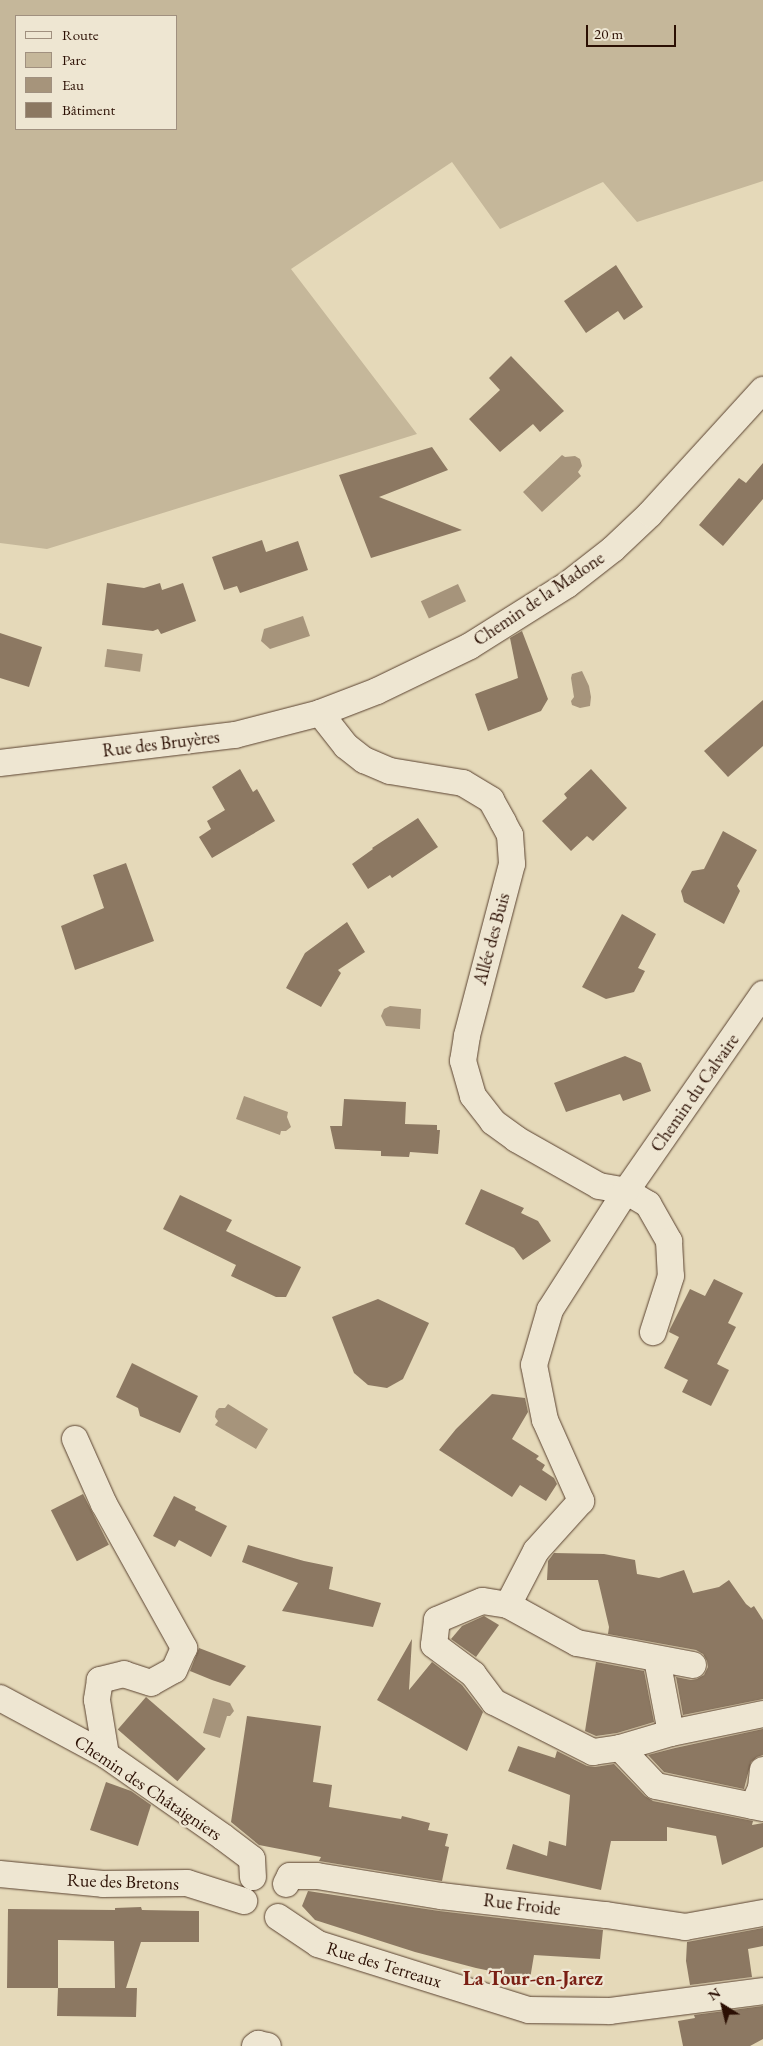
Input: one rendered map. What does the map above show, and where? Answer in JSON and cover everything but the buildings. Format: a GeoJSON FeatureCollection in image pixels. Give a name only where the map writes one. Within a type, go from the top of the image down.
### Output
{"type":"FeatureCollection","features":[{"type":"Feature","properties":{"kind":"street","name":"Chemin de la Madone"},"geometry":{"type":"LineString","coordinates":[[320,713],[377,691],[470,646],[567,585],[613,549],[650,514],[763,390]]}},
{"type":"Feature","properties":{"kind":"street","name":"Rue des Bruyères"},"geometry":{"type":"LineString","coordinates":[[0,763],[235,736],[320,713]]}},
{"type":"Feature","properties":{"kind":"street","name":"Allée des Buis"},"geometry":{"type":"LineString","coordinates":[[320,713],[346,746],[364,760],[390,771],[463,783],[491,800],[510,836],[512,864],[467,1036],[463,1061],[473,1096],[493,1122],[516,1139],[599,1186],[626,1191]]}},
{"type":"Feature","properties":{"kind":"street","name":"Chemin du Calvaire"},"geometry":{"type":"LineString","coordinates":[[508,1604],[536,1551],[581,1501],[545,1420],[534,1365],[550,1310],[626,1191],[763,994]]}},
{"type":"Feature","properties":{"kind":"street"},"geometry":{"type":"LineString","coordinates":[[626,1191],[648,1204],[669,1241],[671,1276],[653,1332]]}},
{"type":"Feature","properties":{"kind":"street"},"geometry":{"type":"LineString","coordinates":[[75,1439],[104,1504],[184,1648],[174,1670],[151,1683],[124,1674],[100,1680],[97,1700],[106,1755]]}},
{"type":"Feature","properties":{"kind":"street"},"geometry":{"type":"LineString","coordinates":[[693,1665],[577,1643],[508,1604],[482,1601],[437,1620],[434,1645],[473,1674],[494,1702],[593,1752],[620,1748],[671,1733],[763,1714]]}},
{"type":"Feature","properties":{"kind":"street"},"geometry":{"type":"LineString","coordinates":[[657,1659],[671,1733]]}},
{"type":"Feature","properties":{"kind":"street","name":"Chemin des Châtaigniers"},"geometry":{"type":"LineString","coordinates":[[0,1698],[106,1755],[252,1859],[253,1877]]}},
{"type":"Feature","properties":{"kind":"street"},"geometry":{"type":"LineString","coordinates":[[620,1748],[656,1786],[758,1807],[763,1770]]}},
{"type":"Feature","properties":{"kind":"street"},"geometry":{"type":"LineString","coordinates":[[265,1873],[277,1876],[286,1884],[289,1902],[278,1917],[264,1920],[251,1914],[244,1901],[245,1888],[253,1877],[265,1873]]}},
{"type":"Feature","properties":{"kind":"street","name":"Rue des Bretons"},"geometry":{"type":"LineString","coordinates":[[0,1874],[102,1884],[187,1883],[244,1901]]}},
{"type":"Feature","properties":{"kind":"street","name":"Rue Froide"},"geometry":{"type":"LineString","coordinates":[[286,1884],[290,1876],[317,1876],[441,1896],[606,1915],[685,1927],[763,1913]]}},
{"type":"Feature","properties":{"kind":"street","name":"Rue des Terreaux"},"geometry":{"type":"LineString","coordinates":[[278,1917],[318,1944],[529,2010],[610,2011],[763,1991]]}},
{"type":"Feature","properties":{"kind":"street"},"geometry":{"type":"LineString","coordinates":[[255,2046],[258,2044],[268,2046]]}},
{"type":"Feature","properties":{"kind":"green space"},"geometry":{"type":"Polygon","coordinates":[[[0,0],[763,0],[763,181],[637,222],[603,182],[500,229],[452,162],[291,269],[417,434],[47,549],[0,543],[0,0]]]}},
{"type":"Feature","properties":{"kind":"water"},"geometry":{"type":"Polygon","coordinates":[[[562,455],[565,457],[575,456],[580,459],[582,466],[578,472],[581,476],[542,512],[523,492],[562,455]]]}},
{"type":"Feature","properties":{"kind":"water"},"geometry":{"type":"Polygon","coordinates":[[[458,584],[466,601],[429,619],[421,601],[458,584]]]}},
{"type":"Feature","properties":{"kind":"water"},"geometry":{"type":"Polygon","coordinates":[[[303,616],[310,636],[270,649],[261,641],[264,629],[303,616]]]}},
{"type":"Feature","properties":{"kind":"water"},"geometry":{"type":"Polygon","coordinates":[[[107,649],[143,654],[140,672],[104,667],[107,649]]]}},
{"type":"Feature","properties":{"kind":"water"},"geometry":{"type":"Polygon","coordinates":[[[582,671],[589,686],[591,697],[590,706],[580,708],[572,705],[571,701],[574,697],[571,678],[572,674],[582,671]]]}},
{"type":"Feature","properties":{"kind":"water"},"geometry":{"type":"Polygon","coordinates":[[[390,1006],[421,1009],[420,1029],[386,1026],[381,1016],[384,1009],[390,1006]]]}},
{"type":"Feature","properties":{"kind":"water"},"geometry":{"type":"Polygon","coordinates":[[[244,1096],[288,1112],[287,1117],[291,1127],[286,1131],[281,1131],[280,1135],[236,1119],[244,1096]]]}},
{"type":"Feature","properties":{"kind":"water"},"geometry":{"type":"Polygon","coordinates":[[[228,1404],[268,1429],[256,1449],[215,1425],[218,1421],[215,1417],[216,1411],[219,1408],[225,1408],[228,1404]]]}},
{"type":"Feature","properties":{"kind":"water"},"geometry":{"type":"Polygon","coordinates":[[[213,1698],[230,1703],[234,1711],[230,1716],[227,1716],[220,1738],[203,1733],[213,1698]]]}},
{"type":"Feature","properties":{"kind":"district","name":"La Tour-en-Jarez"},"geometry":{"type":"Point","coordinates":[533,1978]}}]}
